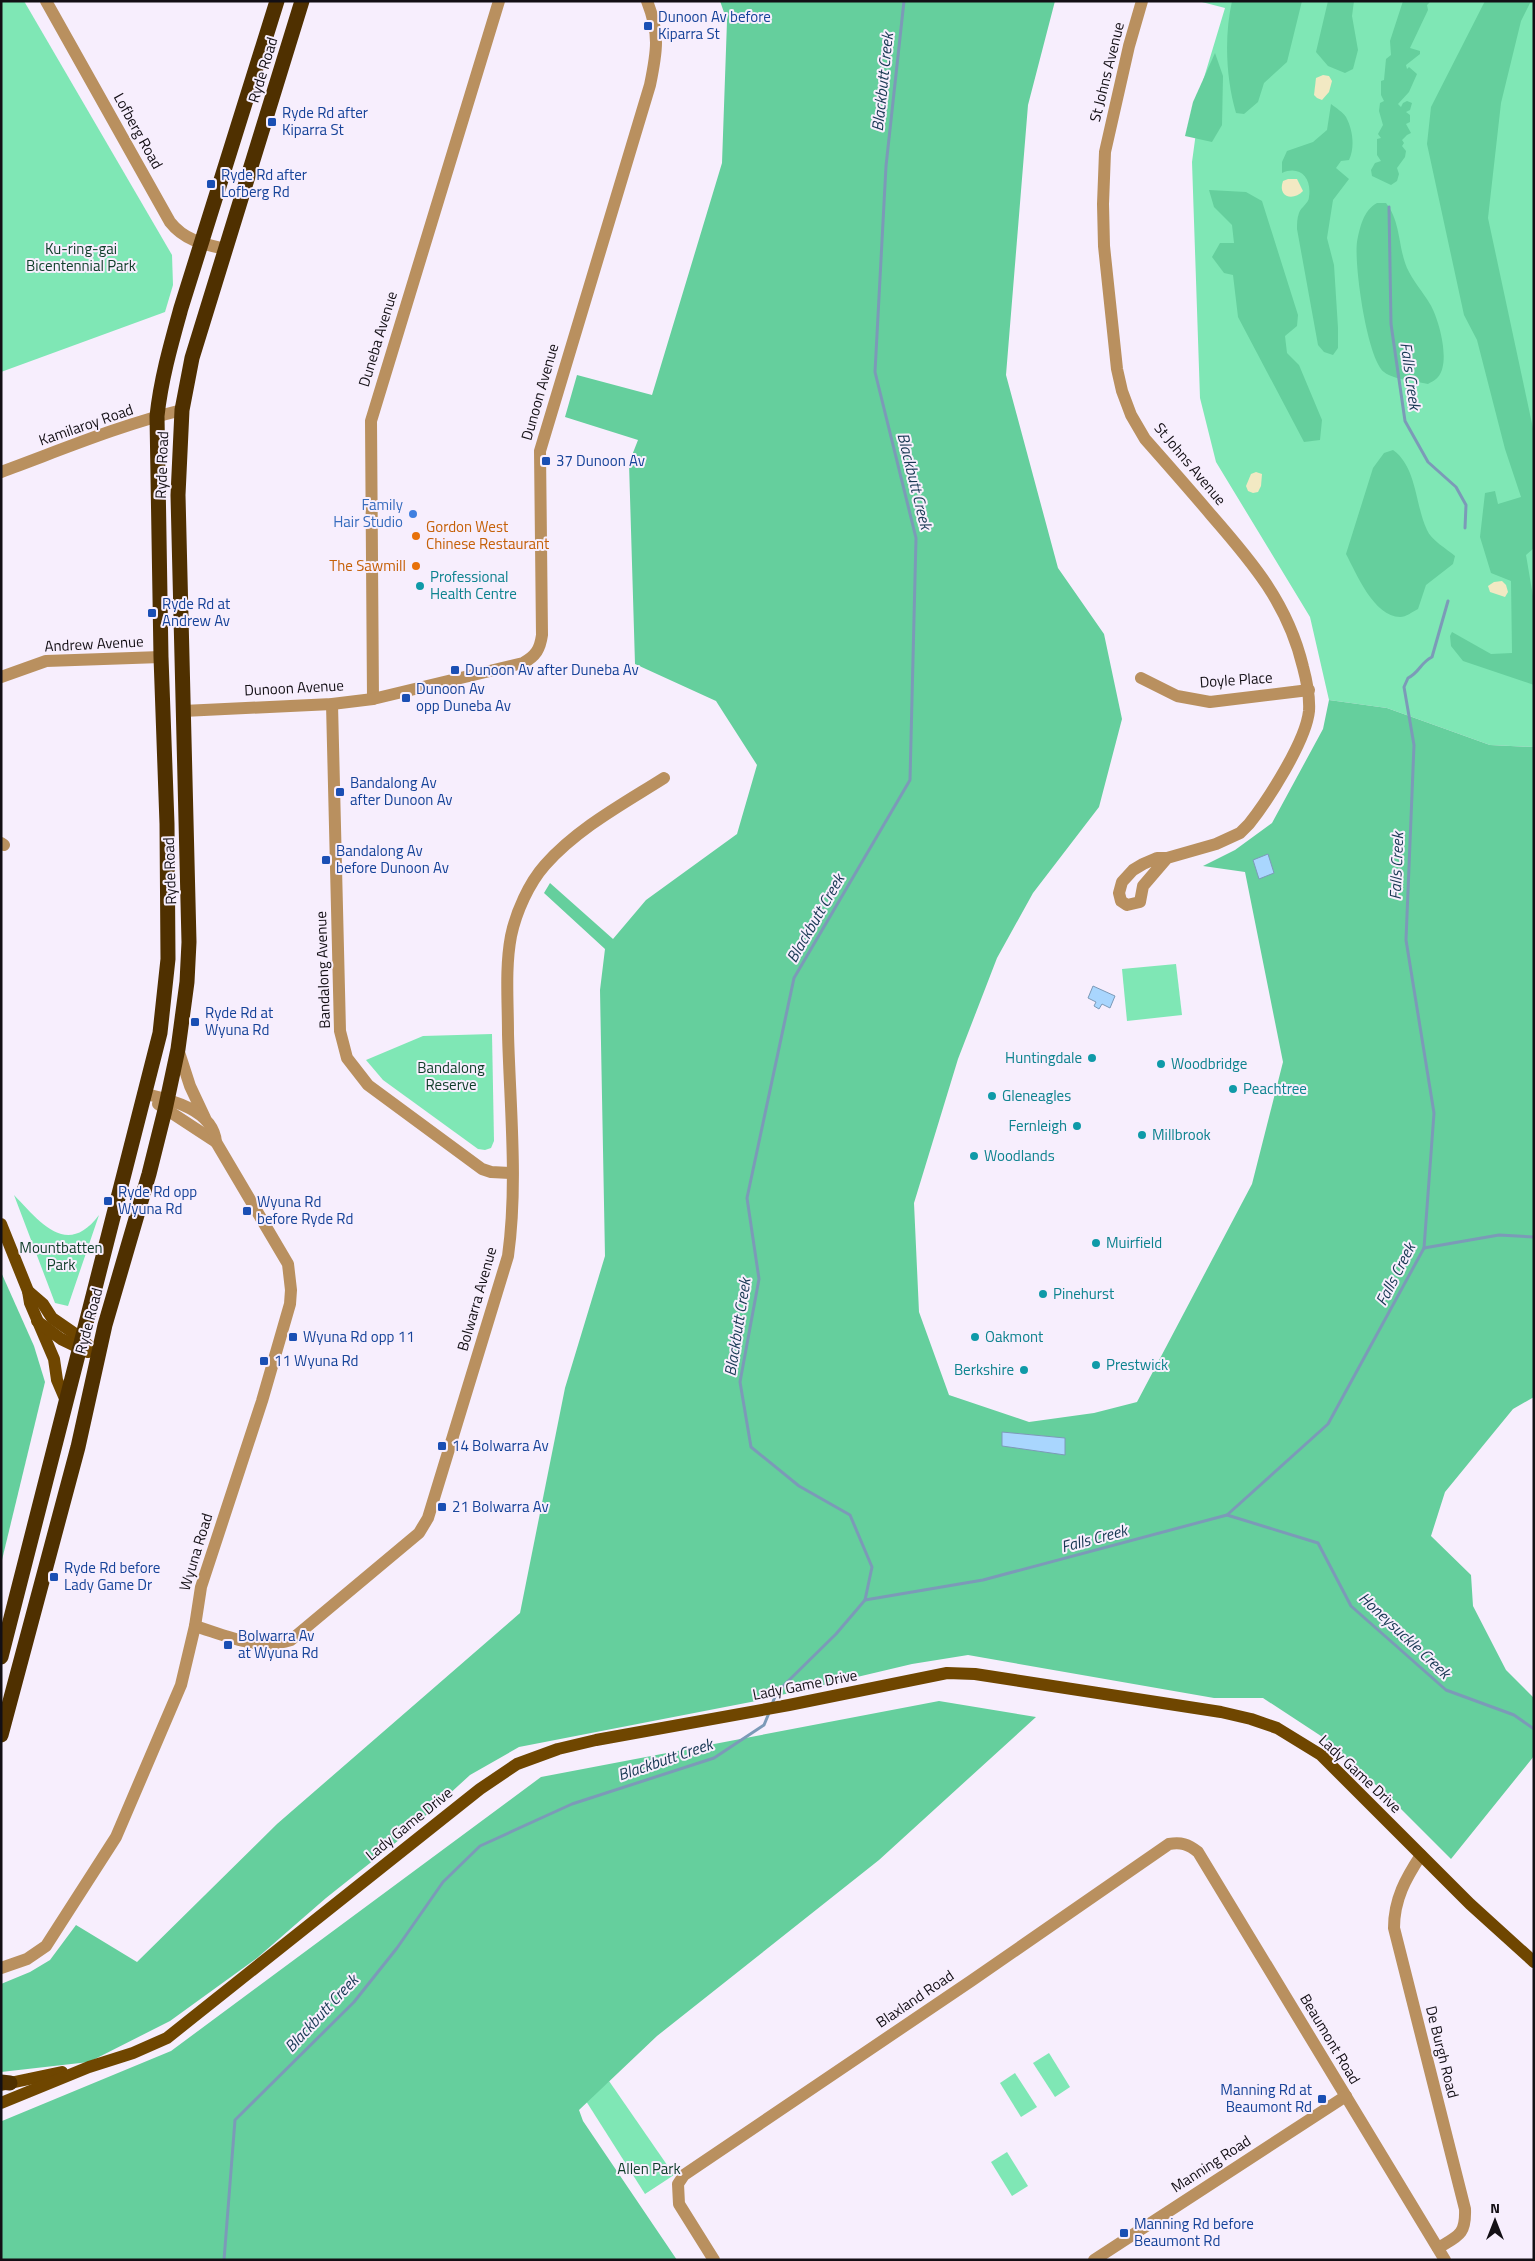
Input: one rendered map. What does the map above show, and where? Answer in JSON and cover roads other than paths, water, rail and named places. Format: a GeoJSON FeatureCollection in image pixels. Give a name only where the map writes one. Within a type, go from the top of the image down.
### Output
{"type":"FeatureCollection","features":[{"type":"Feature","properties":{"kind":"highway","name":"Ryde Road"},"geometry":{"type":"LineString","coordinates":[[1,1657],[160,1033],[168,959],[168,824],[161,657],[157,416],[167,356],[277,1]]}},
{"type":"Feature","properties":{"kind":"highway","name":"Ryde Road"},"geometry":{"type":"LineString","coordinates":[[1,1735],[78,1447],[98,1355],[149,1174],[178,1049],[187,982],[189,942],[178,504],[182,410],[192,358],[302,1]]}},
{"type":"Feature","properties":{"kind":"main road"},"geometry":{"type":"LineString","coordinates":[[1,1224],[28,1291],[30,1303],[37,1321],[54,1359],[57,1380],[66,1401]]}},
{"type":"Feature","properties":{"kind":"main road"},"geometry":{"type":"LineString","coordinates":[[28,1291],[43,1304],[52,1318],[80,1343],[98,1355]]}},
{"type":"Feature","properties":{"kind":"main road"},"geometry":{"type":"LineString","coordinates":[[37,1321],[61,1339],[80,1343]]}},
{"type":"Feature","properties":{"kind":"main road","name":"Lady Game Drive"},"geometry":{"type":"LineString","coordinates":[[1,2103],[89,2067],[133,2053],[167,2038],[480,1789],[517,1764],[558,1749],[596,1740],[753,1712],[947,1673],[984,1675],[1251,1719],[1277,1728],[1321,1756],[1470,1904],[1534,1962]]}},
{"type":"Feature","properties":{"kind":"main road","name":"Lady Game Drive"},"geometry":{"type":"LineString","coordinates":[[4,2083],[89,2067]]}},
{"type":"Feature","properties":{"kind":"street","name":"Lofberg Road"},"geometry":{"type":"LineString","coordinates":[[46,1],[170,222],[181,234],[202,243],[225,249]]}},
{"type":"Feature","properties":{"kind":"street","name":"Duneba Avenue"},"geometry":{"type":"LineString","coordinates":[[373,699],[371,421],[499,1]]}},
{"type":"Feature","properties":{"kind":"street","name":"Dunoon Avenue"},"geometry":{"type":"LineString","coordinates":[[183,710],[332,704],[373,699],[523,663],[537,653],[541,645],[540,451],[650,85],[657,43],[655,22],[647,1]]}},
{"type":"Feature","properties":{"kind":"street","name":"St Johns Avenue"},"geometry":{"type":"LineString","coordinates":[[1142,1],[1129,46],[1105,152],[1104,246],[1118,377],[1132,416],[1145,439],[1255,566],[1271,589],[1284,612],[1298,646],[1309,690],[1309,712],[1300,743],[1249,824],[1230,839],[1167,858]]}},
{"type":"Feature","properties":{"kind":"street","name":"Kamilaroy Road"},"geometry":{"type":"LineString","coordinates":[[1,472],[157,416],[182,410]]}},
{"type":"Feature","properties":{"kind":"street","name":"Andrew Avenue"},"geometry":{"type":"LineString","coordinates":[[1,677],[46,662],[161,657]]}},
{"type":"Feature","properties":{"kind":"street","name":"Doyle Place"},"geometry":{"type":"LineString","coordinates":[[1141,678],[1177,696],[1210,702],[1309,690]]}},
{"type":"Feature","properties":{"kind":"street","name":"Bandalong Avenue"},"geometry":{"type":"LineString","coordinates":[[332,704],[340,1030],[347,1058],[368,1085],[482,1169],[491,1172],[512,1173]]}},
{"type":"Feature","properties":{"kind":"street","name":"Bolwarra Avenue"},"geometry":{"type":"LineString","coordinates":[[195,1626],[255,1645],[273,1645],[291,1640],[419,1533],[428,1518],[508,1256],[512,1232],[507,977],[511,934],[519,911],[544,866],[579,833],[664,778]]}},
{"type":"Feature","properties":{"kind":"street","name":"Wyuna Road"},"geometry":{"type":"LineString","coordinates":[[1,1968],[27,1959],[46,1946],[116,1837],[181,1685],[195,1626],[201,1587],[262,1401],[290,1304],[291,1290],[288,1264],[216,1142],[215,1132],[205,1118],[190,1086],[178,1049]]}},
{"type":"Feature","properties":{"kind":"street","name":"Wyuna Road"},"geometry":{"type":"LineString","coordinates":[[146,1094],[166,1105],[175,1114],[216,1142]]}},
{"type":"Feature","properties":{"kind":"street","name":"Wyuna Road"},"geometry":{"type":"LineString","coordinates":[[166,1105],[175,1101],[205,1118]]}},
{"type":"Feature","properties":{"kind":"street","name":"Beaumont Road"},"geometry":{"type":"LineString","coordinates":[[1181,1842],[1191,1846],[1198,1852],[1446,2260]]}},
{"type":"Feature","properties":{"kind":"street","name":"Blaxland Road"},"geometry":{"type":"LineString","coordinates":[[714,2260],[679,2204],[678,2184],[684,2175],[1168,1844],[1181,1842]]}},
{"type":"Feature","properties":{"kind":"street","name":"De Burgh Road"},"geometry":{"type":"LineString","coordinates":[[1421,1855],[1404,1881],[1397,1900],[1394,1928],[1465,2210],[1464,2229],[1460,2235],[1438,2248]]}},
{"type":"Feature","properties":{"kind":"street","name":"Manning Road"},"geometry":{"type":"LineString","coordinates":[[1094,2260],[1346,2096]]}},
{"type":"Feature","properties":{"kind":"water"},"geometry":{"type":"Polygon","coordinates":[[[1268,854],[1274,873],[1259,879],[1253,860],[1268,854]]]}},
{"type":"Feature","properties":{"kind":"water"},"geometry":{"type":"Polygon","coordinates":[[[1093,986],[1115,996],[1110,1008],[1102,1004],[1099,1009],[1094,1006],[1096,1002],[1088,998],[1093,986]]]}},
{"type":"Feature","properties":{"kind":"water"},"geometry":{"type":"Polygon","coordinates":[[[1002,1432],[1065,1438],[1065,1455],[1002,1446],[1002,1432]]]}},
{"type":"Feature","properties":{"kind":"waterway","name":"Blackbutt Creek"},"geometry":{"type":"LineString","coordinates":[[772,1704],[777,1692],[836,1634],[865,1600],[872,1567],[850,1515],[799,1486],[751,1447],[740,1382],[759,1279],[747,1198],[794,978],[910,780],[916,538],[875,372],[886,166],[904,1]]}},
{"type":"Feature","properties":{"kind":"waterway","name":"Falls Creek"},"geometry":{"type":"LineString","coordinates":[[1389,207],[1391,324],[1405,421],[1428,462],[1456,487],[1466,505],[1465,528]]}},
{"type":"Feature","properties":{"kind":"waterway","name":"Falls Creek"},"geometry":{"type":"LineString","coordinates":[[865,1600],[983,1580],[1227,1515],[1328,1424],[1424,1248],[1434,1113],[1406,940],[1414,745],[1404,687],[1408,678],[1432,657],[1448,601]]}},
{"type":"Feature","properties":{"kind":"waterway"},"geometry":{"type":"LineString","coordinates":[[1424,1248],[1499,1235],[1534,1237]]}},
{"type":"Feature","properties":{"kind":"waterway","name":"Honeysuckle Creek"},"geometry":{"type":"LineString","coordinates":[[1227,1515],[1318,1543],[1351,1606],[1446,1690],[1514,1715],[1534,1729]]}},
{"type":"Feature","properties":{"kind":"waterway","name":"Blackbutt Creek"},"geometry":{"type":"LineString","coordinates":[[224,2260],[235,2120],[354,2002],[397,1948],[443,1882],[480,1846],[572,1804],[714,1758],[764,1725],[769,1713]]}},
{"type":"Feature","properties":{"kind":"place","name":"Dunoon Av before Kiparra St"},"geometry":{"type":"Point","coordinates":[648,26]}},
{"type":"Feature","properties":{"kind":"place","name":"Ryde Rd after Kiparra St"},"geometry":{"type":"Point","coordinates":[272,122]}},
{"type":"Feature","properties":{"kind":"place","name":"Ryde Rd after Lofberg Rd"},"geometry":{"type":"Point","coordinates":[211,184]}},
{"type":"Feature","properties":{"kind":"place","name":"37 Dunoon Av"},"geometry":{"type":"Point","coordinates":[546,461]}},
{"type":"Feature","properties":{"kind":"place","name":"Family Hair Studio"},"geometry":{"type":"Point","coordinates":[413,514]}},
{"type":"Feature","properties":{"kind":"place","name":"Gordon West Chinese Restaurant"},"geometry":{"type":"Point","coordinates":[416,536]}},
{"type":"Feature","properties":{"kind":"place","name":"The Sawmill"},"geometry":{"type":"Point","coordinates":[416,566]}},
{"type":"Feature","properties":{"kind":"place","name":"Professional Health Centre"},"geometry":{"type":"Point","coordinates":[420,586]}},
{"type":"Feature","properties":{"kind":"place","name":"Ryde Rd at Andrew Av"},"geometry":{"type":"Point","coordinates":[152,613]}},
{"type":"Feature","properties":{"kind":"place","name":"Dunoon Av after Duneba Av"},"geometry":{"type":"Point","coordinates":[455,670]}},
{"type":"Feature","properties":{"kind":"place","name":"Dunoon Av opp Duneba Av"},"geometry":{"type":"Point","coordinates":[406,698]}},
{"type":"Feature","properties":{"kind":"place","name":"Bandalong Av after Dunoon Av"},"geometry":{"type":"Point","coordinates":[340,792]}},
{"type":"Feature","properties":{"kind":"place","name":"Bandalong Av before Dunoon Av"},"geometry":{"type":"Point","coordinates":[326,860]}},
{"type":"Feature","properties":{"kind":"place","name":"Ryde Rd at Wyuna Rd"},"geometry":{"type":"Point","coordinates":[195,1022]}},
{"type":"Feature","properties":{"kind":"place","name":"Huntingdale"},"geometry":{"type":"Point","coordinates":[1092,1058]}},
{"type":"Feature","properties":{"kind":"place","name":"Woodbridge"},"geometry":{"type":"Point","coordinates":[1161,1064]}},
{"type":"Feature","properties":{"kind":"place","name":"Peachtree"},"geometry":{"type":"Point","coordinates":[1233,1089]}},
{"type":"Feature","properties":{"kind":"place","name":"Gleneagles"},"geometry":{"type":"Point","coordinates":[992,1096]}},
{"type":"Feature","properties":{"kind":"place","name":"Fernleigh"},"geometry":{"type":"Point","coordinates":[1077,1126]}},
{"type":"Feature","properties":{"kind":"place","name":"Millbrook"},"geometry":{"type":"Point","coordinates":[1142,1135]}},
{"type":"Feature","properties":{"kind":"place","name":"Woodlands"},"geometry":{"type":"Point","coordinates":[974,1156]}},
{"type":"Feature","properties":{"kind":"place","name":"Ryde Rd opp Wyuna Rd"},"geometry":{"type":"Point","coordinates":[108,1201]}},
{"type":"Feature","properties":{"kind":"place","name":"Wyuna Rd before Ryde Rd"},"geometry":{"type":"Point","coordinates":[247,1211]}},
{"type":"Feature","properties":{"kind":"place","name":"Muirfield"},"geometry":{"type":"Point","coordinates":[1096,1243]}},
{"type":"Feature","properties":{"kind":"place","name":"Pinehurst"},"geometry":{"type":"Point","coordinates":[1043,1294]}},
{"type":"Feature","properties":{"kind":"place","name":"Wyuna Rd opp 11"},"geometry":{"type":"Point","coordinates":[293,1337]}},
{"type":"Feature","properties":{"kind":"place","name":"Oakmont"},"geometry":{"type":"Point","coordinates":[975,1337]}},
{"type":"Feature","properties":{"kind":"place","name":"11 Wyuna Rd"},"geometry":{"type":"Point","coordinates":[264,1361]}},
{"type":"Feature","properties":{"kind":"place","name":"Prestwick"},"geometry":{"type":"Point","coordinates":[1096,1365]}},
{"type":"Feature","properties":{"kind":"place","name":"Berkshire"},"geometry":{"type":"Point","coordinates":[1024,1370]}},
{"type":"Feature","properties":{"kind":"place","name":"14 Bolwarra Av"},"geometry":{"type":"Point","coordinates":[442,1446]}},
{"type":"Feature","properties":{"kind":"place","name":"21 Bolwarra Av"},"geometry":{"type":"Point","coordinates":[442,1507]}},
{"type":"Feature","properties":{"kind":"place","name":"Ryde Rd before Lady Game Dr"},"geometry":{"type":"Point","coordinates":[54,1577]}},
{"type":"Feature","properties":{"kind":"place","name":"Bolwarra Av at Wyuna Rd"},"geometry":{"type":"Point","coordinates":[228,1645]}},
{"type":"Feature","properties":{"kind":"place","name":"Manning Rd at Beaumont Rd"},"geometry":{"type":"Point","coordinates":[1322,2099]}},
{"type":"Feature","properties":{"kind":"place","name":"Manning Rd before Beaumont Rd"},"geometry":{"type":"Point","coordinates":[1124,2233]}},
{"type":"Feature","properties":{"kind":"park label","name":"Ku-ring-gai Bicentennial Park"},"geometry":{"type":"Point","coordinates":[81,258]}},
{"type":"Feature","properties":{"kind":"park label","name":"Bandalong Reserve"},"geometry":{"type":"Point","coordinates":[451,1076]}},
{"type":"Feature","properties":{"kind":"park label","name":"Mountbatten Park"},"geometry":{"type":"Point","coordinates":[61,1256]}},
{"type":"Feature","properties":{"kind":"park label","name":"Allen Park"},"geometry":{"type":"Point","coordinates":[649,2169]}}]}
